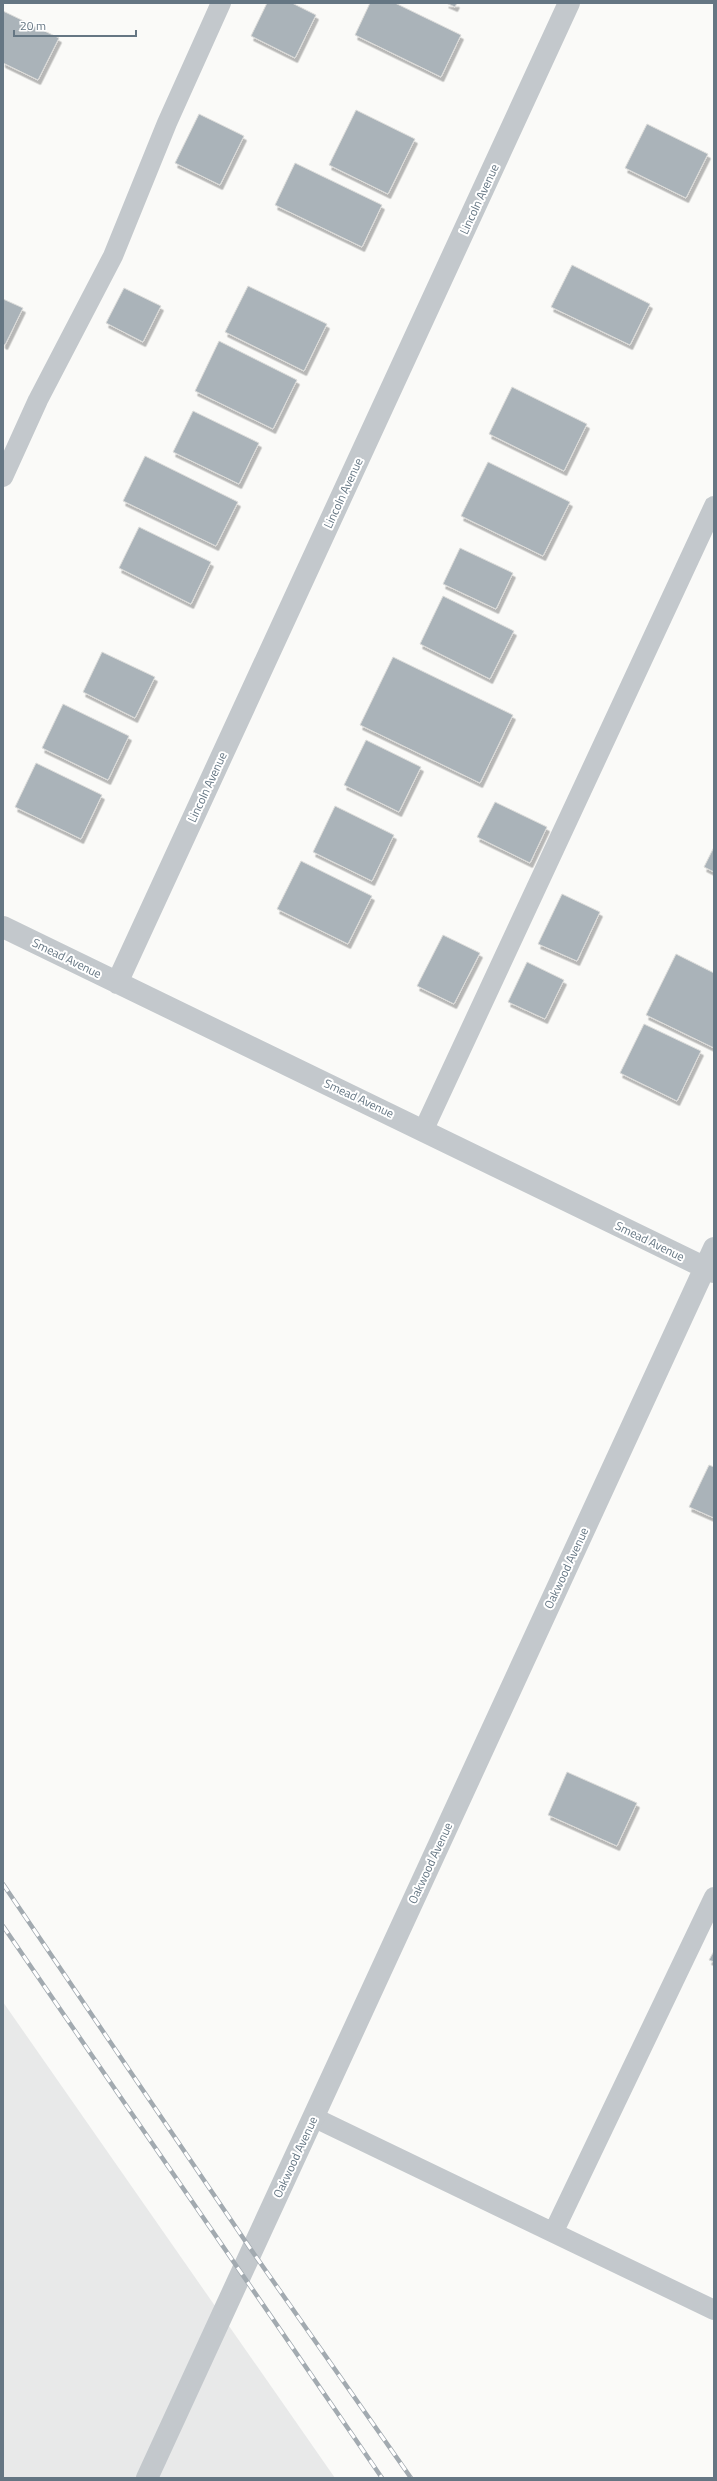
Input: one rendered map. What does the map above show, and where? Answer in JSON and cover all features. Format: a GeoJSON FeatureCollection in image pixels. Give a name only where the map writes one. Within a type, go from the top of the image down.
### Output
{"type":"FeatureCollection","features":[{"type":"Feature","properties":{"kind":"street","name":"Lincoln Avenue"},"geometry":{"type":"LineString","coordinates":[[117,983],[569,3]]}},
{"type":"Feature","properties":{"kind":"street","name":"Smead Avenue"},"geometry":{"type":"LineString","coordinates":[[3,927],[424,1129],[709,1270]]}},
{"type":"Feature","properties":{"kind":"street","name":"Oakwood Avenue"},"geometry":{"type":"LineString","coordinates":[[147,2478],[709,1270],[714,1248]]}},
{"type":"Feature","properties":{"kind":"lane"},"geometry":{"type":"LineString","coordinates":[[3,477],[38,400],[113,256],[167,123],[221,3]]}},
{"type":"Feature","properties":{"kind":"lane"},"geometry":{"type":"LineString","coordinates":[[424,1129],[714,506]]}},
{"type":"Feature","properties":{"kind":"lane"},"geometry":{"type":"LineString","coordinates":[[554,2231],[714,1897]]}},
{"type":"Feature","properties":{"kind":"lane"},"geometry":{"type":"LineString","coordinates":[[314,2117],[554,2231],[714,2310]]}},
{"type":"Feature","properties":{"kind":"shaded area"},"geometry":{"type":"Polygon","coordinates":[[[3,2002],[335,2478],[3,2478],[3,2002]]]}},
{"type":"Feature","properties":{"kind":"building"},"geometry":{"type":"Polygon","coordinates":[[[267,3],[292,3],[316,15],[295,58],[251,36],[267,3]]]}},
{"type":"Feature","properties":{"kind":"building"},"geometry":{"type":"Polygon","coordinates":[[[370,3],[395,3],[461,35],[441,77],[355,35],[370,3]]]}},
{"type":"Feature","properties":{"kind":"building"},"geometry":{"type":"Polygon","coordinates":[[[446,3],[457,3],[455,7],[446,3]]]}},
{"type":"Feature","properties":{"kind":"building"},"geometry":{"type":"Polygon","coordinates":[[[3,11],[59,38],[38,80],[3,63],[3,11]]]}},
{"type":"Feature","properties":{"kind":"building"},"geometry":{"type":"Polygon","coordinates":[[[356,110],[415,139],[388,194],[329,165],[356,110]]]}},
{"type":"Feature","properties":{"kind":"building"},"geometry":{"type":"Polygon","coordinates":[[[199,114],[244,136],[220,185],[175,163],[199,114]]]}},
{"type":"Feature","properties":{"kind":"building"},"geometry":{"type":"Polygon","coordinates":[[[647,124],[708,154],[686,198],[625,168],[647,124]]]}},
{"type":"Feature","properties":{"kind":"building"},"geometry":{"type":"Polygon","coordinates":[[[295,163],[382,205],[362,247],[275,205],[295,163]]]}},
{"type":"Feature","properties":{"kind":"building"},"geometry":{"type":"Polygon","coordinates":[[[572,265],[650,304],[630,345],[551,307],[572,265]]]}},
{"type":"Feature","properties":{"kind":"building"},"geometry":{"type":"Polygon","coordinates":[[[248,286],[327,324],[304,371],[225,332],[248,286]]]}},
{"type":"Feature","properties":{"kind":"building"},"geometry":{"type":"Polygon","coordinates":[[[124,288],[161,306],[143,342],[106,323],[124,288]]]}},
{"type":"Feature","properties":{"kind":"building"},"geometry":{"type":"Polygon","coordinates":[[[3,299],[23,308],[5,345],[3,344],[3,299]]]}},
{"type":"Feature","properties":{"kind":"building"},"geometry":{"type":"Polygon","coordinates":[[[219,341],[297,380],[273,429],[195,391],[219,341]]]}},
{"type":"Feature","properties":{"kind":"building"},"geometry":{"type":"Polygon","coordinates":[[[512,387],[587,424],[564,471],[489,434],[512,387]]]}},
{"type":"Feature","properties":{"kind":"building"},"geometry":{"type":"Polygon","coordinates":[[[193,411],[259,443],[239,484],[173,452],[193,411]]]}},
{"type":"Feature","properties":{"kind":"building"},"geometry":{"type":"Polygon","coordinates":[[[145,456],[238,502],[216,546],[123,501],[145,456]]]}},
{"type":"Feature","properties":{"kind":"building"},"geometry":{"type":"Polygon","coordinates":[[[488,462],[570,502],[543,556],[461,516],[488,462]]]}},
{"type":"Feature","properties":{"kind":"building"},"geometry":{"type":"Polygon","coordinates":[[[139,527],[211,562],[191,604],[119,568],[139,527]]]}},
{"type":"Feature","properties":{"kind":"building"},"geometry":{"type":"Polygon","coordinates":[[[460,548],[513,573],[496,609],[443,584],[460,548]]]}},
{"type":"Feature","properties":{"kind":"building"},"geometry":{"type":"Polygon","coordinates":[[[443,596],[514,631],[490,679],[420,644],[443,596]]]}},
{"type":"Feature","properties":{"kind":"building"},"geometry":{"type":"Polygon","coordinates":[[[102,652],[155,677],[135,718],[83,692],[102,652]]]}},
{"type":"Feature","properties":{"kind":"building"},"geometry":{"type":"Polygon","coordinates":[[[393,657],[513,715],[480,783],[360,725],[393,657]]]}},
{"type":"Feature","properties":{"kind":"building"},"geometry":{"type":"Polygon","coordinates":[[[63,704],[129,736],[108,780],[42,748],[63,704]]]}},
{"type":"Feature","properties":{"kind":"building"},"geometry":{"type":"Polygon","coordinates":[[[366,740],[421,767],[399,812],[344,785],[366,740]]]}},
{"type":"Feature","properties":{"kind":"building"},"geometry":{"type":"Polygon","coordinates":[[[36,763],[102,795],[81,839],[15,807],[36,763]]]}},
{"type":"Feature","properties":{"kind":"building"},"geometry":{"type":"Polygon","coordinates":[[[495,802],[547,827],[530,863],[477,837],[495,802]]]}},
{"type":"Feature","properties":{"kind":"building"},"geometry":{"type":"Polygon","coordinates":[[[335,806],[394,835],[372,881],[313,852],[335,806]]]}},
{"type":"Feature","properties":{"kind":"building"},"geometry":{"type":"Polygon","coordinates":[[[714,847],[714,872],[704,867],[714,847]]]}},
{"type":"Feature","properties":{"kind":"building"},"geometry":{"type":"Polygon","coordinates":[[[301,861],[372,896],[348,944],[277,909],[301,861]]]}},
{"type":"Feature","properties":{"kind":"building"},"geometry":{"type":"Polygon","coordinates":[[[562,894],[600,912],[577,961],[538,944],[562,894]]]}},
{"type":"Feature","properties":{"kind":"building"},"geometry":{"type":"Polygon","coordinates":[[[443,935],[480,953],[454,1004],[417,986],[443,935]]]}},
{"type":"Feature","properties":{"kind":"building"},"geometry":{"type":"Polygon","coordinates":[[[676,954],[714,973],[714,1048],[646,1015],[676,954]]]}},
{"type":"Feature","properties":{"kind":"building"},"geometry":{"type":"Polygon","coordinates":[[[527,962],[564,980],[545,1019],[508,1002],[527,962]]]}},
{"type":"Feature","properties":{"kind":"building"},"geometry":{"type":"Polygon","coordinates":[[[644,1024],[701,1051],[677,1101],[620,1073],[644,1024]]]}},
{"type":"Feature","properties":{"kind":"building"},"geometry":{"type":"Polygon","coordinates":[[[709,1465],[714,1467],[714,1518],[689,1507],[709,1465]]]}},
{"type":"Feature","properties":{"kind":"building"},"geometry":{"type":"Polygon","coordinates":[[[567,1772],[637,1803],[617,1846],[548,1815],[567,1772]]]}},
{"type":"Feature","properties":{"kind":"building"},"geometry":{"type":"Polygon","coordinates":[[[714,1951],[714,1962],[709,1960],[714,1951]]]}},
{"type":"Feature","properties":{"kind":"railway"},"geometry":{"type":"LineString","coordinates":[[3,1884],[252,2251],[411,2478]]}},
{"type":"Feature","properties":{"kind":"railway"},"geometry":{"type":"LineString","coordinates":[[3,1926],[382,2478]]}}]}
